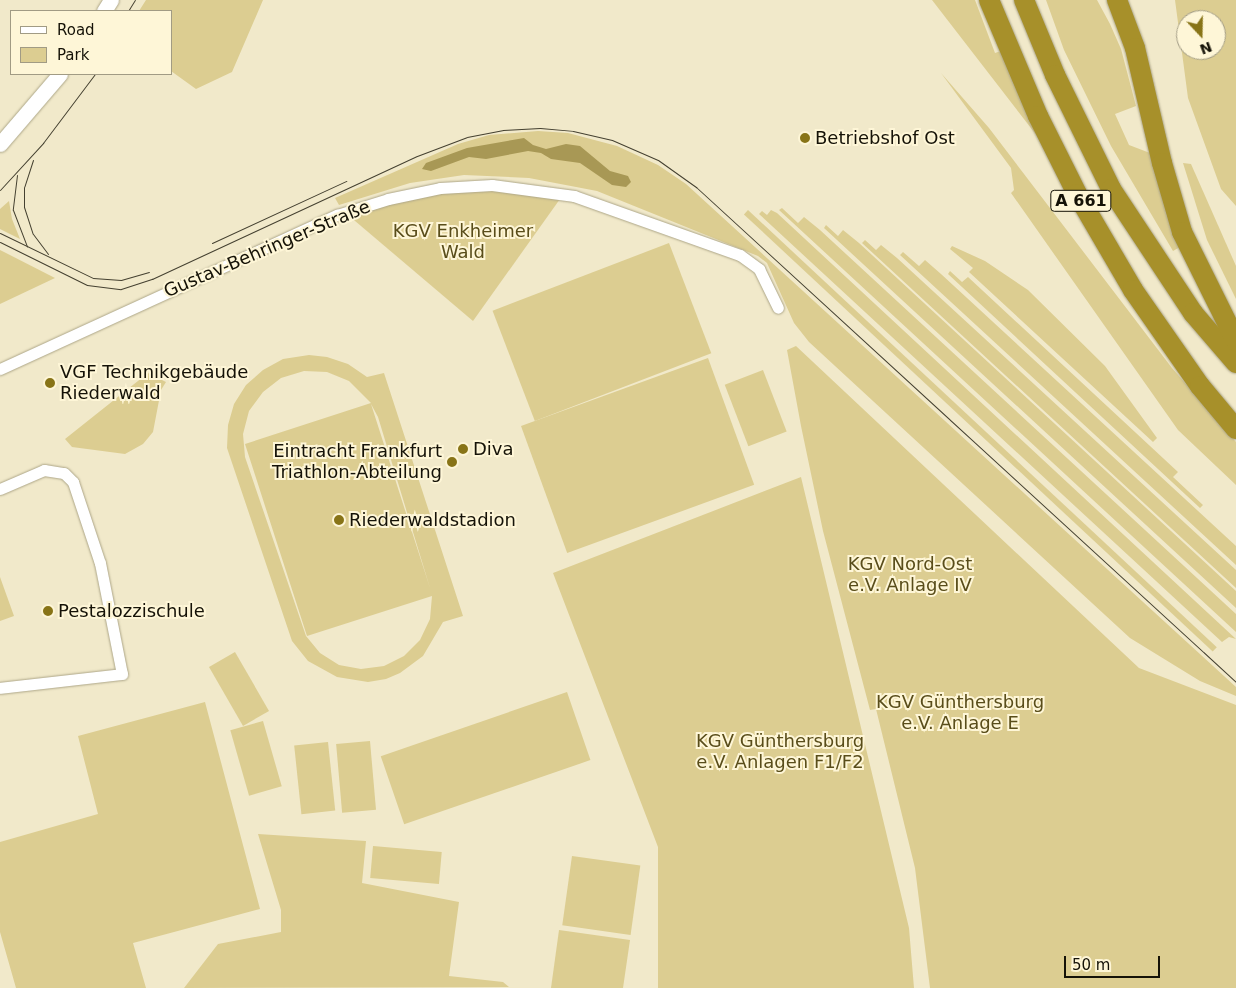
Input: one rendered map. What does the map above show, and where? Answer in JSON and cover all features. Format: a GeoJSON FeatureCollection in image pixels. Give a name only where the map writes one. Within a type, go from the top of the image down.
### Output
{"type":"FeatureCollection","features":[{"type":"Feature","properties":{"kind":"highway","name":"A 661"},"geometry":{"type":"LineString","coordinates":[[989,0],[1038,116],[1077,194],[1133,290],[1200,386],[1236,429]]}},
{"type":"Feature","properties":{"kind":"highway","name":"A 661"},"geometry":{"type":"LineString","coordinates":[[1024,0],[1055,75],[1111,189],[1193,314],[1236,363]]}},
{"type":"Feature","properties":{"kind":"highway"},"geometry":{"type":"LineString","coordinates":[[1117,0],[1135,48],[1162,163],[1182,232],[1236,341]]}},
{"type":"Feature","properties":{"kind":"main road"},"geometry":{"type":"LineString","coordinates":[[0,144],[59,75]]}},
{"type":"Feature","properties":{"kind":"street","name":"Gustav-Behringer-Straße"},"geometry":{"type":"LineString","coordinates":[[0,369],[337,215],[388,199],[440,188],[492,186],[574,196],[740,255],[759,269],[778,308]]}},
{"type":"Feature","properties":{"kind":"street"},"geometry":{"type":"LineString","coordinates":[[0,688],[122,674],[100,563],[73,482],[64,472],[50,470],[36,472],[2,484]]}},
{"type":"Feature","properties":{"kind":"green space"},"geometry":{"type":"Polygon","coordinates":[[[146,0],[263,0],[232,72],[196,89],[172,72],[172,10],[140,10],[146,0]]]}},
{"type":"Feature","properties":{"kind":"green space"},"geometry":{"type":"Polygon","coordinates":[[[932,0],[975,0],[995,53],[1001,51],[1044,145],[932,0]]]}},
{"type":"Feature","properties":{"kind":"green space"},"geometry":{"type":"Polygon","coordinates":[[[1046,0],[1097,0],[1110,24],[1121,49],[1136,106],[1115,114],[1129,145],[1150,153],[1166,214],[1180,247],[1173,251],[1111,146],[1064,50],[1046,0]]]}},
{"type":"Feature","properties":{"kind":"green space"},"geometry":{"type":"Polygon","coordinates":[[[1175,0],[1236,0],[1236,206],[1221,189],[1188,98],[1183,60],[1226,60],[1226,10],[1176,10],[1175,0]]]}},
{"type":"Feature","properties":{"kind":"green space"},"geometry":{"type":"Polygon","coordinates":[[[941,73],[989,128],[1172,368],[1236,442],[1236,485],[1178,430],[1011,193],[1014,190],[1011,168],[941,73]]]}},
{"type":"Feature","properties":{"kind":"green space"},"geometry":{"type":"Polygon","coordinates":[[[538,131],[568,133],[617,146],[658,165],[686,184],[1236,687],[1236,696],[1200,681],[1130,638],[809,342],[794,323],[767,263],[758,256],[597,191],[529,178],[464,175],[410,183],[339,205],[335,198],[458,144],[489,135],[538,131]]]}},
{"type":"Feature","properties":{"kind":"green space"},"geometry":{"type":"Polygon","coordinates":[[[1183,163],[1191,164],[1236,266],[1236,299],[1207,240],[1183,163]]]}},
{"type":"Feature","properties":{"kind":"green space","name":"KGV Enkheimer Wald"},"geometry":{"type":"Polygon","coordinates":[[[484,189],[560,199],[473,321],[348,215],[436,192],[484,189]]]}},
{"type":"Feature","properties":{"kind":"green space"},"geometry":{"type":"Polygon","coordinates":[[[9,201],[12,219],[20,239],[0,229],[0,209],[9,201]]]}},
{"type":"Feature","properties":{"kind":"green space"},"geometry":{"type":"Polygon","coordinates":[[[782,208],[798,223],[804,217],[820,230],[1236,614],[1236,632],[779,210],[782,208]]]}},
{"type":"Feature","properties":{"kind":"green space"},"geometry":{"type":"Polygon","coordinates":[[[748,210],[1217,647],[1213,652],[744,214],[748,210]]]}},
{"type":"Feature","properties":{"kind":"green space"},"geometry":{"type":"Polygon","coordinates":[[[771,210],[777,213],[1236,639],[1229,637],[1222,642],[759,214],[762,211],[767,215],[771,210]]]}},
{"type":"Feature","properties":{"kind":"green space"},"geometry":{"type":"Polygon","coordinates":[[[826,225],[838,236],[843,230],[859,243],[1236,591],[1236,608],[824,228],[826,225]]]}},
{"type":"Feature","properties":{"kind":"green space"},"geometry":{"type":"Polygon","coordinates":[[[865,240],[876,250],[881,245],[897,258],[1236,570],[1236,588],[862,243],[865,240]]]}},
{"type":"Feature","properties":{"kind":"green space"},"geometry":{"type":"Polygon","coordinates":[[[669,243],[711,353],[535,421],[493,311],[669,243]]]}},
{"type":"Feature","properties":{"kind":"green space"},"geometry":{"type":"Polygon","coordinates":[[[952,246],[985,261],[1028,290],[1105,366],[1157,438],[1153,442],[969,272],[973,268],[950,249],[952,246]]]}},
{"type":"Feature","properties":{"kind":"green space"},"geometry":{"type":"Polygon","coordinates":[[[0,250],[6,253],[55,278],[0,304],[0,250]]]}},
{"type":"Feature","properties":{"kind":"green space"},"geometry":{"type":"Polygon","coordinates":[[[903,252],[919,266],[925,260],[941,274],[1236,546],[1236,565],[900,255],[903,252]]]}},
{"type":"Feature","properties":{"kind":"green space"},"geometry":{"type":"Polygon","coordinates":[[[950,271],[962,282],[968,277],[1178,472],[1173,477],[1203,505],[1200,508],[948,274],[950,271]]]}},
{"type":"Feature","properties":{"kind":"green space"},"geometry":{"type":"Polygon","coordinates":[[[796,346],[1139,668],[1236,705],[1236,988],[930,988],[915,868],[876,709],[870,710],[823,531],[801,426],[787,350],[796,346]]]}},
{"type":"Feature","properties":{"kind":"green space","name":"Riederwaldstadion"},"geometry":{"type":"Polygon","coordinates":[[[309,355],[327,357],[348,364],[367,377],[384,373],[463,616],[443,622],[423,656],[400,673],[386,679],[368,682],[337,677],[308,661],[292,641],[227,448],[228,425],[234,404],[246,385],[263,370],[283,359],[309,355]],[[304,371],[281,378],[263,392],[249,411],[243,434],[245,457],[306,636],[320,653],[339,665],[361,669],[384,666],[404,656],[420,640],[430,619],[432,596],[307,636],[245,444],[371,403],[349,381],[327,372],[304,371]],[[371,404],[430,588],[378,417],[371,404]]]}},
{"type":"Feature","properties":{"kind":"green space"},"geometry":{"type":"Polygon","coordinates":[[[708,358],[754,485],[567,553],[521,426],[708,358]]]}},
{"type":"Feature","properties":{"kind":"green space"},"geometry":{"type":"Polygon","coordinates":[[[763,370],[787,432],[748,446],[725,385],[763,370]]]}},
{"type":"Feature","properties":{"kind":"green space"},"geometry":{"type":"Polygon","coordinates":[[[148,373],[166,382],[161,390],[153,432],[143,444],[125,454],[72,447],[65,439],[148,373]]]}},
{"type":"Feature","properties":{"kind":"green space","name":"KGV Günthersburg e.V. Anlagen F1/F2"},"geometry":{"type":"Polygon","coordinates":[[[801,477],[909,928],[914,988],[658,988],[658,847],[553,573],[801,477]]]}},
{"type":"Feature","properties":{"kind":"green space"},"geometry":{"type":"Polygon","coordinates":[[[0,577],[14,616],[0,621],[0,577]]]}},
{"type":"Feature","properties":{"kind":"green space"},"geometry":{"type":"Polygon","coordinates":[[[235,652],[269,711],[243,726],[209,667],[235,652]]]}},
{"type":"Feature","properties":{"kind":"green space"},"geometry":{"type":"Polygon","coordinates":[[[567,692],[590,760],[404,824],[381,756],[567,692]]]}},
{"type":"Feature","properties":{"kind":"green space"},"geometry":{"type":"Polygon","coordinates":[[[205,702],[260,909],[133,943],[146,988],[16,988],[0,932],[0,842],[98,814],[78,736],[205,702]]]}},
{"type":"Feature","properties":{"kind":"green space"},"geometry":{"type":"Polygon","coordinates":[[[263,721],[282,786],[249,796],[230,730],[263,721]]]}},
{"type":"Feature","properties":{"kind":"green space"},"geometry":{"type":"Polygon","coordinates":[[[370,741],[376,810],[342,813],[336,744],[370,741]]]}},
{"type":"Feature","properties":{"kind":"green space"},"geometry":{"type":"Polygon","coordinates":[[[328,742],[335,811],[301,814],[294,746],[328,742]]]}},
{"type":"Feature","properties":{"kind":"green space"},"geometry":{"type":"Polygon","coordinates":[[[258,834],[366,841],[362,883],[459,902],[449,976],[503,982],[509,987],[184,988],[218,944],[281,932],[281,910],[258,834]]]}},
{"type":"Feature","properties":{"kind":"green space"},"geometry":{"type":"Polygon","coordinates":[[[373,846],[442,852],[439,884],[370,878],[373,846]]]}},
{"type":"Feature","properties":{"kind":"green space"},"geometry":{"type":"Polygon","coordinates":[[[572,856],[640,866],[631,935],[562,925],[572,856]]]}},
{"type":"Feature","properties":{"kind":"green space"},"geometry":{"type":"Polygon","coordinates":[[[559,930],[630,940],[623,988],[551,988],[559,930]]]}},
{"type":"Feature","properties":{"kind":"shaded area"},"geometry":{"type":"Polygon","coordinates":[[[524,138],[533,145],[546,149],[566,144],[580,146],[610,171],[628,176],[631,182],[626,187],[612,185],[580,163],[551,159],[541,153],[528,151],[486,159],[469,157],[431,171],[422,169],[426,163],[467,148],[524,138]]]}},
{"type":"Feature","properties":{"kind":"tram line"},"geometry":{"type":"LineString","coordinates":[[129,10],[135,0]]}},
{"type":"Feature","properties":{"kind":"tram line"},"geometry":{"type":"LineString","coordinates":[[0,190],[43,143],[94,75]]}},
{"type":"Feature","properties":{"kind":"tram line"},"geometry":{"type":"LineString","coordinates":[[0,242],[87,285],[121,289],[152,279],[417,156],[467,137],[503,130],[540,128],[573,131],[612,140],[658,160],[696,187],[1236,682]]}},
{"type":"Feature","properties":{"kind":"tram line"},"geometry":{"type":"LineString","coordinates":[[33,160],[24,187],[24,207],[33,234],[48,254]]}},
{"type":"Feature","properties":{"kind":"tram line"},"geometry":{"type":"LineString","coordinates":[[17,175],[13,210],[27,246]]}},
{"type":"Feature","properties":{"kind":"tram line"},"geometry":{"type":"LineString","coordinates":[[212,243],[346,181]]}},
{"type":"Feature","properties":{"kind":"tram line"},"geometry":{"type":"LineString","coordinates":[[0,233],[93,278],[121,280],[149,272]]}},
{"type":"Feature","properties":{"kind":"place","name":"Betriebshof Ost"},"geometry":{"type":"Point","coordinates":[805,138]}},
{"type":"Feature","properties":{"kind":"place","name":"VGF Technikgebäude Riederwald"},"geometry":{"type":"Point","coordinates":[50,383]}},
{"type":"Feature","properties":{"kind":"place","name":"Diva"},"geometry":{"type":"Point","coordinates":[463,449]}},
{"type":"Feature","properties":{"kind":"place","name":"Eintracht Frankfurt Triathlon-Abteilung"},"geometry":{"type":"Point","coordinates":[452,462]}},
{"type":"Feature","properties":{"kind":"place","name":"Riederwaldstadion"},"geometry":{"type":"Point","coordinates":[339,520]}},
{"type":"Feature","properties":{"kind":"place","name":"Pestalozzischule"},"geometry":{"type":"Point","coordinates":[48,611]}},
{"type":"Feature","properties":{"kind":"park label","name":"KGV Nord-Ost e.V. Anlage IV"},"geometry":{"type":"Point","coordinates":[910,575]}},
{"type":"Feature","properties":{"kind":"park label","name":"KGV Günthersburg e.V. Anlage E"},"geometry":{"type":"Point","coordinates":[960,713]}}]}
